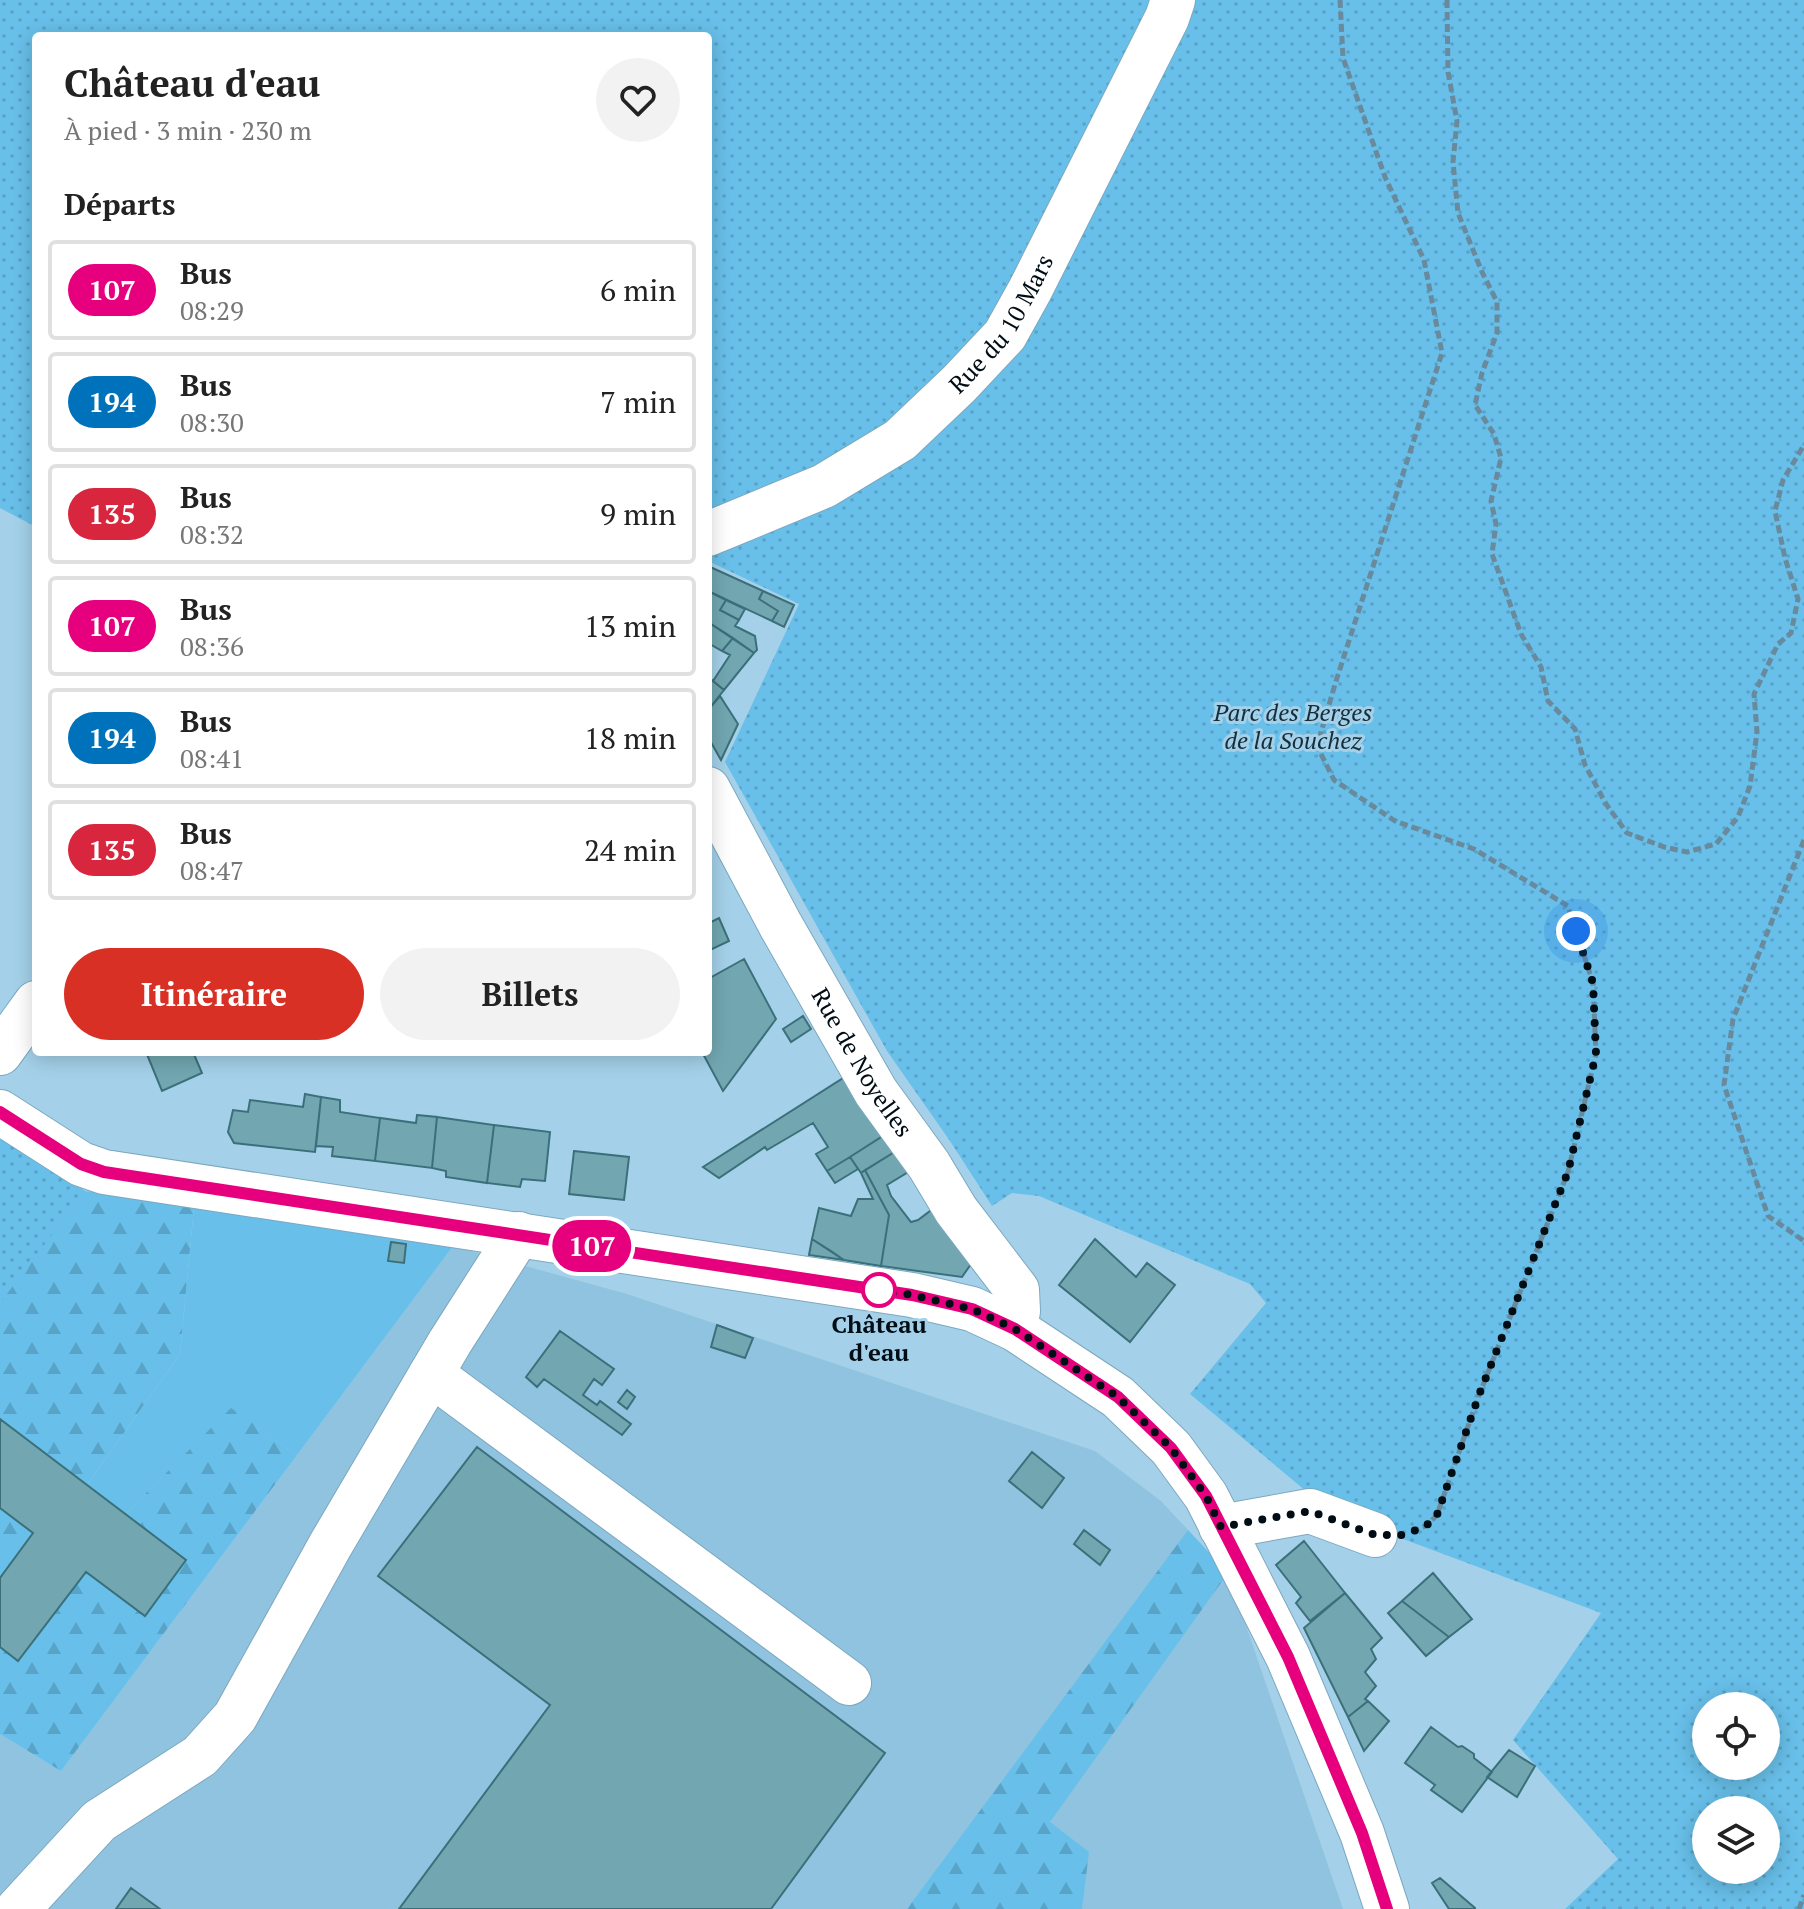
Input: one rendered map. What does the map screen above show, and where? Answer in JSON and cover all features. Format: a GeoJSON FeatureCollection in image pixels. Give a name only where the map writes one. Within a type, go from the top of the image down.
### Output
{"type":"FeatureCollection","features":[{"type":"Feature","properties":{"kind":"street","name":"Rue du 10 Mars"},"geometry":{"type":"LineString","coordinates":[[712,532],[824,486],[900,440],[1005,335],[1167,18],[1173,0]]}},
{"type":"Feature","properties":{"kind":"street","name":"Rue de Noyelles"},"geometry":{"type":"LineString","coordinates":[[712,797],[781,926],[876,1092],[929,1165],[956,1210],[1017,1290],[1015,1329]]}},
{"type":"Feature","properties":{"kind":"street"},"geometry":{"type":"LineString","coordinates":[[0,1053],[32,1009]]}},
{"type":"Feature","properties":{"kind":"street"},"geometry":{"type":"LineString","coordinates":[[0,1112],[81,1164],[104,1172],[912,1295],[972,1309],[1015,1329],[1118,1397],[1171,1448],[1206,1496],[1288,1657],[1362,1833],[1387,1909]]}},
{"type":"Feature","properties":{"kind":"street"},"geometry":{"type":"LineString","coordinates":[[18,1909],[99,1821],[200,1756],[235,1717],[331,1544],[431,1374],[519,1234]]}},
{"type":"Feature","properties":{"kind":"street"},"geometry":{"type":"LineString","coordinates":[[431,1374],[849,1683]]}},
{"type":"Feature","properties":{"kind":"street"},"geometry":{"type":"LineString","coordinates":[[1221,1527],[1310,1511],[1375,1535]]}},
{"type":"Feature","properties":{"kind":"path"},"geometry":{"type":"LineString","coordinates":[[1340,0],[1343,58],[1385,177],[1424,260],[1442,353],[1317,746],[1334,780],[1395,821],[1474,849],[1568,906],[1593,983],[1596,1054],[1568,1172],[1479,1395],[1437,1515],[1426,1526],[1403,1535],[1375,1535]]}},
{"type":"Feature","properties":{"kind":"path"},"geometry":{"type":"LineString","coordinates":[[1447,0],[1448,72],[1457,121],[1453,162],[1458,213],[1497,302],[1497,333],[1482,373],[1475,405],[1494,434],[1501,458],[1491,501],[1496,524],[1492,554],[1521,634],[1541,667],[1548,701],[1575,729],[1585,765],[1606,804],[1627,833],[1687,852],[1716,844],[1738,817],[1750,786],[1757,732],[1754,694],[1778,644],[1791,633],[1798,599],[1775,511],[1783,480],[1804,445]]}},
{"type":"Feature","properties":{"kind":"path"},"geometry":{"type":"LineString","coordinates":[[1804,840],[1733,1019],[1724,1085],[1768,1216],[1804,1241]]}},
{"type":"Feature","properties":{"kind":"path"},"geometry":{"type":"LineString","coordinates":[[1799,1909],[1804,1895]]}},
{"type":"Feature","properties":{"kind":"shaded area"},"geometry":{"type":"Polygon","coordinates":[[[453,1246],[627,1294],[1095,1451],[1161,1501],[1228,1573],[1343,1909],[0,1909],[0,1734],[61,1771],[453,1246]]]}},
{"type":"Feature","properties":{"kind":"green space","name":"Parc des Berges de la Souchez"},"geometry":{"type":"Polygon","coordinates":[[[0,0],[1804,0],[1804,1909],[1565,1909],[1618,1859],[1513,1740],[1601,1613],[1331,1512],[1190,1394],[1266,1303],[1250,1284],[1039,1196],[1012,1193],[992,1206],[887,1051],[725,762],[799,604],[712,563],[712,32],[32,32],[32,525],[0,508],[0,0]]]}},
{"type":"Feature","properties":{"kind":"green space"},"geometry":{"type":"Polygon","coordinates":[[[0,1137],[85,1191],[194,1207],[180,1354],[87,1485],[0,1419],[0,1137]]]}},
{"type":"Feature","properties":{"kind":"green space"},"geometry":{"type":"Polygon","coordinates":[[[0,1137],[85,1191],[0,1303],[0,1137]]]}},
{"type":"Feature","properties":{"kind":"green space"},"geometry":{"type":"Polygon","coordinates":[[[194,1207],[453,1246],[297,1455],[231,1409],[125,1514],[87,1485],[180,1354],[194,1207]]]}},
{"type":"Feature","properties":{"kind":"green space"},"geometry":{"type":"Polygon","coordinates":[[[231,1408],[297,1455],[61,1771],[0,1734],[0,1647],[19,1661],[86,1572],[145,1615],[186,1560],[125,1514],[231,1408]]]}},
{"type":"Feature","properties":{"kind":"green space"},"geometry":{"type":"Polygon","coordinates":[[[0,1508],[33,1533],[0,1578],[0,1508]]]}},
{"type":"Feature","properties":{"kind":"green space"},"geometry":{"type":"Polygon","coordinates":[[[1188,1530],[1228,1573],[1050,1822],[1089,1852],[1082,1909],[907,1909],[1188,1530]]]}},
{"type":"Feature","properties":{"kind":"building"},"geometry":{"type":"Polygon","coordinates":[[[712,568],[763,591],[759,599],[778,611],[772,621],[712,593],[712,568]]]}},
{"type":"Feature","properties":{"kind":"building"},"geometry":{"type":"Polygon","coordinates":[[[763,591],[794,605],[784,627],[772,621],[778,611],[759,599],[763,591]]]}},
{"type":"Feature","properties":{"kind":"building"},"geometry":{"type":"Polygon","coordinates":[[[712,593],[726,600],[720,610],[739,620],[735,626],[755,636],[757,650],[754,653],[712,625],[712,593]]]}},
{"type":"Feature","properties":{"kind":"building"},"geometry":{"type":"Polygon","coordinates":[[[726,600],[745,609],[739,620],[720,610],[726,600]]]}},
{"type":"Feature","properties":{"kind":"building"},"geometry":{"type":"Polygon","coordinates":[[[712,625],[733,638],[722,651],[712,645],[712,625]]]}},
{"type":"Feature","properties":{"kind":"building"},"geometry":{"type":"Polygon","coordinates":[[[733,638],[754,653],[724,690],[713,681],[730,655],[722,651],[733,638]]]}},
{"type":"Feature","properties":{"kind":"building"},"geometry":{"type":"Polygon","coordinates":[[[712,680],[724,690],[712,705],[712,680]]]}},
{"type":"Feature","properties":{"kind":"building"},"geometry":{"type":"Polygon","coordinates":[[[720,696],[738,724],[721,760],[712,744],[712,705],[720,696]]]}},
{"type":"Feature","properties":{"kind":"building"},"geometry":{"type":"Polygon","coordinates":[[[719,918],[729,941],[712,949],[712,922],[719,918]]]}},
{"type":"Feature","properties":{"kind":"building"},"geometry":{"type":"Polygon","coordinates":[[[744,959],[776,1019],[723,1091],[704,1056],[712,1056],[712,977],[744,959]]]}},
{"type":"Feature","properties":{"kind":"building"},"geometry":{"type":"Polygon","coordinates":[[[803,1016],[811,1029],[791,1042],[783,1029],[803,1016]]]}},
{"type":"Feature","properties":{"kind":"building"},"geometry":{"type":"Polygon","coordinates":[[[148,1056],[195,1056],[202,1073],[162,1091],[148,1056]]]}},
{"type":"Feature","properties":{"kind":"building"},"geometry":{"type":"Polygon","coordinates":[[[848,1075],[886,1134],[850,1157],[827,1171],[816,1154],[828,1147],[813,1123],[767,1150],[765,1147],[719,1178],[703,1167],[848,1075]]]}},
{"type":"Feature","properties":{"kind":"building"},"geometry":{"type":"Polygon","coordinates":[[[305,1094],[321,1097],[315,1152],[234,1143],[228,1132],[233,1110],[248,1112],[250,1100],[303,1107],[305,1094]]]}},
{"type":"Feature","properties":{"kind":"building"},"geometry":{"type":"Polygon","coordinates":[[[321,1097],[340,1100],[340,1112],[380,1118],[375,1161],[332,1156],[333,1147],[316,1146],[321,1097]]]}},
{"type":"Feature","properties":{"kind":"building"},"geometry":{"type":"Polygon","coordinates":[[[417,1115],[437,1117],[432,1168],[375,1161],[380,1118],[416,1123],[417,1115]]]}},
{"type":"Feature","properties":{"kind":"building"},"geometry":{"type":"Polygon","coordinates":[[[437,1117],[494,1125],[487,1183],[446,1177],[446,1171],[432,1168],[437,1117]]]}},
{"type":"Feature","properties":{"kind":"building"},"geometry":{"type":"Polygon","coordinates":[[[494,1125],[550,1132],[545,1181],[522,1179],[520,1187],[487,1183],[494,1125]]]}},
{"type":"Feature","properties":{"kind":"building"},"geometry":{"type":"Polygon","coordinates":[[[886,1134],[896,1151],[861,1173],[850,1157],[886,1134]]]}},
{"type":"Feature","properties":{"kind":"building"},"geometry":{"type":"Polygon","coordinates":[[[574,1151],[629,1157],[624,1200],[569,1194],[574,1151]]]}},
{"type":"Feature","properties":{"kind":"building"},"geometry":{"type":"Polygon","coordinates":[[[896,1151],[910,1171],[887,1185],[891,1196],[911,1222],[934,1208],[971,1264],[962,1277],[881,1266],[889,1215],[865,1170],[896,1151]]]}},
{"type":"Feature","properties":{"kind":"building"},"geometry":{"type":"Polygon","coordinates":[[[850,1157],[858,1169],[835,1183],[827,1171],[850,1157]]]}},
{"type":"Feature","properties":{"kind":"building"},"geometry":{"type":"Polygon","coordinates":[[[865,1170],[889,1215],[881,1266],[844,1260],[812,1239],[819,1208],[851,1216],[858,1199],[873,1199],[861,1173],[865,1170]]]}},
{"type":"Feature","properties":{"kind":"building"},"geometry":{"type":"Polygon","coordinates":[[[812,1239],[831,1251],[844,1260],[809,1255],[812,1239]]]}},
{"type":"Feature","properties":{"kind":"building"},"geometry":{"type":"Polygon","coordinates":[[[1095,1239],[1136,1277],[1147,1263],[1175,1285],[1130,1342],[1059,1285],[1095,1239]]]}},
{"type":"Feature","properties":{"kind":"building"},"geometry":{"type":"Polygon","coordinates":[[[391,1242],[406,1244],[404,1263],[388,1261],[391,1242]]]}},
{"type":"Feature","properties":{"kind":"building"},"geometry":{"type":"Polygon","coordinates":[[[717,1325],[753,1338],[745,1358],[711,1347],[717,1325]]]}},
{"type":"Feature","properties":{"kind":"building"},"geometry":{"type":"Polygon","coordinates":[[[560,1331],[614,1369],[602,1385],[594,1379],[583,1395],[597,1405],[600,1401],[631,1424],[622,1435],[544,1379],[537,1387],[526,1377],[560,1331]]]}},
{"type":"Feature","properties":{"kind":"building"},"geometry":{"type":"Polygon","coordinates":[[[627,1390],[635,1397],[627,1409],[618,1402],[627,1390]]]}},
{"type":"Feature","properties":{"kind":"building"},"geometry":{"type":"Polygon","coordinates":[[[0,1419],[186,1560],[145,1616],[86,1572],[18,1661],[0,1647],[0,1578],[33,1533],[0,1508],[0,1419]]]}},
{"type":"Feature","properties":{"kind":"building"},"geometry":{"type":"Polygon","coordinates":[[[477,1447],[885,1753],[771,1909],[399,1909],[550,1705],[378,1576],[477,1447]]]}},
{"type":"Feature","properties":{"kind":"building"},"geometry":{"type":"Polygon","coordinates":[[[1032,1452],[1064,1478],[1042,1508],[1009,1481],[1032,1452]]]}},
{"type":"Feature","properties":{"kind":"building"},"geometry":{"type":"Polygon","coordinates":[[[1084,1530],[1110,1550],[1100,1565],[1074,1544],[1084,1530]]]}},
{"type":"Feature","properties":{"kind":"building"},"geometry":{"type":"Polygon","coordinates":[[[1304,1541],[1345,1593],[1310,1621],[1296,1603],[1301,1597],[1276,1565],[1304,1541]]]}},
{"type":"Feature","properties":{"kind":"building"},"geometry":{"type":"Polygon","coordinates":[[[1433,1573],[1472,1619],[1449,1637],[1402,1601],[1433,1573]]]}},
{"type":"Feature","properties":{"kind":"building"},"geometry":{"type":"Polygon","coordinates":[[[1345,1593],[1382,1638],[1371,1649],[1376,1659],[1365,1672],[1376,1686],[1365,1699],[1368,1701],[1348,1717],[1304,1628],[1345,1593]]]}},
{"type":"Feature","properties":{"kind":"building"},"geometry":{"type":"Polygon","coordinates":[[[1402,1601],[1449,1637],[1426,1656],[1388,1613],[1402,1601]]]}},
{"type":"Feature","properties":{"kind":"building"},"geometry":{"type":"Polygon","coordinates":[[[1368,1701],[1389,1721],[1364,1751],[1348,1717],[1368,1701]]]}},
{"type":"Feature","properties":{"kind":"building"},"geometry":{"type":"Polygon","coordinates":[[[1431,1727],[1458,1747],[1462,1746],[1474,1754],[1474,1758],[1492,1772],[1462,1812],[1431,1790],[1435,1785],[1405,1763],[1431,1727]]]}},
{"type":"Feature","properties":{"kind":"building"},"geometry":{"type":"Polygon","coordinates":[[[1509,1750],[1535,1766],[1517,1797],[1487,1777],[1509,1750]]]}},
{"type":"Feature","properties":{"kind":"building"},"geometry":{"type":"Polygon","coordinates":[[[1440,1878],[1475,1909],[1449,1909],[1432,1883],[1440,1878]]]}},
{"type":"Feature","properties":{"kind":"building"},"geometry":{"type":"Polygon","coordinates":[[[131,1888],[160,1909],[116,1909],[131,1888]]]}},
{"type":"Feature","properties":{"kind":"bus line","name":"107"},"geometry":{"type":"LineString","coordinates":[[0,1112],[81,1164],[104,1172],[912,1295],[972,1309],[1015,1329],[1118,1397],[1171,1448],[1206,1496],[1288,1657],[1362,1833],[1387,1909]]}},
{"type":"Feature","properties":{"kind":"place","name":"Château d'eau"},"geometry":{"type":"Point","coordinates":[879,1290]}},
{"type":"Feature","properties":{"kind":"route"},"geometry":{"type":"LineString","coordinates":[[879,1290],[972,1309],[1015,1329],[1071,1364],[1118,1397],[1171,1448],[1206,1496],[1221,1527],[1310,1511],[1375,1535],[1403,1535],[1426,1526],[1437,1515],[1479,1395],[1568,1172],[1596,1054],[1593,983],[1576,931]]}}]}
